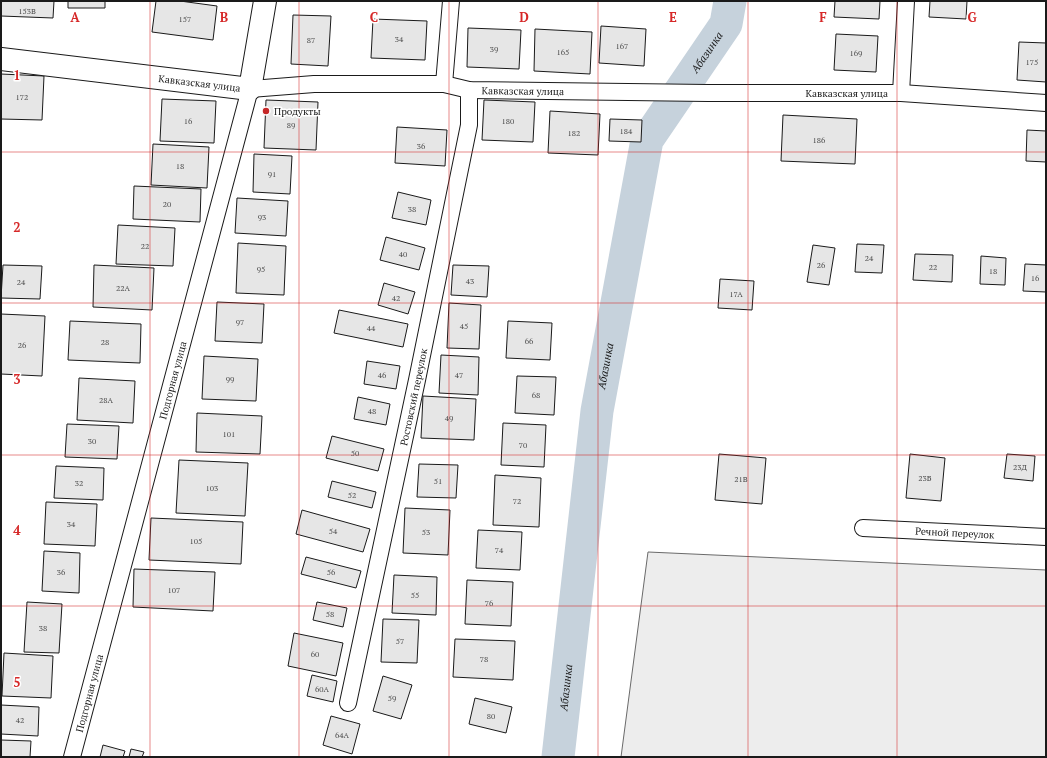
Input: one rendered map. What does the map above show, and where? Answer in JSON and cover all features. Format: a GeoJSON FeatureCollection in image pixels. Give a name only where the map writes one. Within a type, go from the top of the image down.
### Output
{"type":"FeatureCollection","features":[{"type":"Feature","properties":{"kind":"main road","name":"Подгорная улица"},"geometry":{"type":"LineString","coordinates":[[250,89],[265,1]]}},
{"type":"Feature","properties":{"kind":"main road","name":"Кавказская улица"},"geometry":{"type":"LineString","coordinates":[[1,59],[250,89]]}},
{"type":"Feature","properties":{"kind":"street"},"geometry":{"type":"LineString","coordinates":[[444,84],[451,1]]}},
{"type":"Feature","properties":{"kind":"street"},"geometry":{"type":"LineString","coordinates":[[901,92],[906,1]]}},
{"type":"Feature","properties":{"kind":"street","name":"Кавказская улица"},"geometry":{"type":"LineString","coordinates":[[250,89],[314,84],[444,84],[469,90],[901,92],[1046,103]]}},
{"type":"Feature","properties":{"kind":"street","name":"Подгорная улица"},"geometry":{"type":"LineString","coordinates":[[72,757],[250,89]]}},
{"type":"Feature","properties":{"kind":"street","name":"Ростовский переулок"},"geometry":{"type":"LineString","coordinates":[[348,703],[415,388],[468,125],[469,90]]}},
{"type":"Feature","properties":{"kind":"street","name":"Речной переулок"},"geometry":{"type":"LineString","coordinates":[[863,528],[1046,537]]}},
{"type":"Feature","properties":{"kind":"shaded area"},"geometry":{"type":"Polygon","coordinates":[[[648,552],[1046,570],[1046,757],[621,757],[648,552]]]}},
{"type":"Feature","properties":{"kind":"building"},"geometry":{"type":"Polygon","coordinates":[[[1,1],[54,1],[53,18],[1,16],[1,1]]]}},
{"type":"Feature","properties":{"kind":"building"},"geometry":{"type":"Polygon","coordinates":[[[68,1],[105,1],[105,8],[68,8],[68,1]]]}},
{"type":"Feature","properties":{"kind":"building"},"geometry":{"type":"Polygon","coordinates":[[[156,1],[180,1],[217,6],[213,40],[152,32],[156,1]]]}},
{"type":"Feature","properties":{"kind":"building"},"geometry":{"type":"Polygon","coordinates":[[[835,1],[880,1],[879,19],[834,17],[835,1]]]}},
{"type":"Feature","properties":{"kind":"building"},"geometry":{"type":"Polygon","coordinates":[[[930,1],[967,1],[966,19],[929,17],[930,1]]]}},
{"type":"Feature","properties":{"kind":"building"},"geometry":{"type":"Polygon","coordinates":[[[293,15],[331,16],[328,66],[291,64],[293,15]]]}},
{"type":"Feature","properties":{"kind":"building"},"geometry":{"type":"Polygon","coordinates":[[[373,19],[427,21],[425,60],[371,58],[373,19]]]}},
{"type":"Feature","properties":{"kind":"building"},"geometry":{"type":"Polygon","coordinates":[[[601,26],[646,29],[644,66],[599,63],[601,26]]]}},
{"type":"Feature","properties":{"kind":"building"},"geometry":{"type":"Polygon","coordinates":[[[468,28],[521,30],[519,69],[467,67],[468,28]]]}},
{"type":"Feature","properties":{"kind":"building"},"geometry":{"type":"Polygon","coordinates":[[[535,29],[592,32],[590,74],[534,71],[535,29]]]}},
{"type":"Feature","properties":{"kind":"building"},"geometry":{"type":"Polygon","coordinates":[[[836,34],[878,36],[876,72],[834,70],[836,34]]]}},
{"type":"Feature","properties":{"kind":"building"},"geometry":{"type":"Polygon","coordinates":[[[1019,42],[1046,43],[1046,82],[1017,80],[1019,42]]]}},
{"type":"Feature","properties":{"kind":"building"},"geometry":{"type":"Polygon","coordinates":[[[1,74],[44,76],[42,120],[1,119],[1,74]]]}},
{"type":"Feature","properties":{"kind":"building"},"geometry":{"type":"Polygon","coordinates":[[[162,99],[216,101],[214,143],[160,141],[162,99]]]}},
{"type":"Feature","properties":{"kind":"building"},"geometry":{"type":"Polygon","coordinates":[[[266,100],[318,102],[316,150],[264,148],[266,100]]]}},
{"type":"Feature","properties":{"kind":"building"},"geometry":{"type":"Polygon","coordinates":[[[484,100],[535,102],[533,142],[482,140],[484,100]]]}},
{"type":"Feature","properties":{"kind":"building"},"geometry":{"type":"Polygon","coordinates":[[[550,111],[600,114],[598,155],[548,153],[550,111]]]}},
{"type":"Feature","properties":{"kind":"building"},"geometry":{"type":"Polygon","coordinates":[[[783,115],[857,119],[855,164],[781,161],[783,115]]]}},
{"type":"Feature","properties":{"kind":"building"},"geometry":{"type":"Polygon","coordinates":[[[610,119],[642,120],[641,142],[609,141],[610,119]]]}},
{"type":"Feature","properties":{"kind":"building"},"geometry":{"type":"Polygon","coordinates":[[[397,127],[447,130],[445,166],[395,163],[397,127]]]}},
{"type":"Feature","properties":{"kind":"building"},"geometry":{"type":"Polygon","coordinates":[[[1027,130],[1046,131],[1046,162],[1026,161],[1027,130]]]}},
{"type":"Feature","properties":{"kind":"building"},"geometry":{"type":"Polygon","coordinates":[[[153,144],[209,147],[207,188],[151,185],[153,144]]]}},
{"type":"Feature","properties":{"kind":"building"},"geometry":{"type":"Polygon","coordinates":[[[254,154],[292,156],[290,194],[253,192],[254,154]]]}},
{"type":"Feature","properties":{"kind":"building"},"geometry":{"type":"Polygon","coordinates":[[[134,186],[201,189],[200,222],[133,219],[134,186]]]}},
{"type":"Feature","properties":{"kind":"building"},"geometry":{"type":"Polygon","coordinates":[[[398,192],[431,200],[426,225],[392,218],[398,192]]]}},
{"type":"Feature","properties":{"kind":"building"},"geometry":{"type":"Polygon","coordinates":[[[237,198],[288,201],[286,236],[235,233],[237,198]]]}},
{"type":"Feature","properties":{"kind":"building"},"geometry":{"type":"Polygon","coordinates":[[[118,225],[175,228],[173,266],[116,264],[118,225]]]}},
{"type":"Feature","properties":{"kind":"building"},"geometry":{"type":"Polygon","coordinates":[[[386,237],[425,248],[419,270],[380,260],[386,237]]]}},
{"type":"Feature","properties":{"kind":"building"},"geometry":{"type":"Polygon","coordinates":[[[238,243],[286,246],[284,295],[236,293],[238,243]]]}},
{"type":"Feature","properties":{"kind":"building"},"geometry":{"type":"Polygon","coordinates":[[[857,244],[884,245],[882,273],[855,272],[857,244]]]}},
{"type":"Feature","properties":{"kind":"building"},"geometry":{"type":"Polygon","coordinates":[[[813,245],[835,248],[829,285],[807,282],[813,245]]]}},
{"type":"Feature","properties":{"kind":"building"},"geometry":{"type":"Polygon","coordinates":[[[915,254],[953,255],[952,282],[913,280],[915,254]]]}},
{"type":"Feature","properties":{"kind":"building"},"geometry":{"type":"Polygon","coordinates":[[[981,256],[1006,258],[1005,285],[980,284],[981,256]]]}},
{"type":"Feature","properties":{"kind":"building"},"geometry":{"type":"Polygon","coordinates":[[[1025,264],[1046,265],[1046,292],[1023,291],[1025,264]]]}},
{"type":"Feature","properties":{"kind":"building"},"geometry":{"type":"Polygon","coordinates":[[[3,265],[42,266],[40,299],[1,298],[3,265]]]}},
{"type":"Feature","properties":{"kind":"building"},"geometry":{"type":"Polygon","coordinates":[[[94,265],[154,268],[152,310],[93,307],[94,265]]]}},
{"type":"Feature","properties":{"kind":"building"},"geometry":{"type":"Polygon","coordinates":[[[453,265],[489,266],[487,297],[451,295],[453,265]]]}},
{"type":"Feature","properties":{"kind":"building"},"geometry":{"type":"Polygon","coordinates":[[[720,279],[754,281],[752,310],[718,308],[720,279]]]}},
{"type":"Feature","properties":{"kind":"building"},"geometry":{"type":"Polygon","coordinates":[[[384,283],[415,292],[408,314],[378,305],[384,283]]]}},
{"type":"Feature","properties":{"kind":"building"},"geometry":{"type":"Polygon","coordinates":[[[217,302],[264,304],[262,343],[215,341],[217,302]]]}},
{"type":"Feature","properties":{"kind":"building"},"geometry":{"type":"Polygon","coordinates":[[[449,303],[481,305],[479,349],[447,348],[449,303]]]}},
{"type":"Feature","properties":{"kind":"building"},"geometry":{"type":"Polygon","coordinates":[[[339,310],[408,324],[403,347],[334,333],[339,310]]]}},
{"type":"Feature","properties":{"kind":"building"},"geometry":{"type":"Polygon","coordinates":[[[1,314],[45,316],[42,376],[1,374],[1,314]]]}},
{"type":"Feature","properties":{"kind":"building"},"geometry":{"type":"Polygon","coordinates":[[[70,321],[141,324],[140,363],[68,360],[70,321]]]}},
{"type":"Feature","properties":{"kind":"building"},"geometry":{"type":"Polygon","coordinates":[[[508,321],[552,323],[550,360],[506,358],[508,321]]]}},
{"type":"Feature","properties":{"kind":"building"},"geometry":{"type":"Polygon","coordinates":[[[441,355],[479,357],[478,395],[439,393],[441,355]]]}},
{"type":"Feature","properties":{"kind":"building"},"geometry":{"type":"Polygon","coordinates":[[[204,356],[258,359],[256,401],[202,399],[204,356]]]}},
{"type":"Feature","properties":{"kind":"building"},"geometry":{"type":"Polygon","coordinates":[[[367,361],[400,366],[396,389],[364,384],[367,361]]]}},
{"type":"Feature","properties":{"kind":"building"},"geometry":{"type":"Polygon","coordinates":[[[517,376],[556,377],[554,415],[515,413],[517,376]]]}},
{"type":"Feature","properties":{"kind":"building"},"geometry":{"type":"Polygon","coordinates":[[[79,378],[135,381],[133,423],[77,420],[79,378]]]}},
{"type":"Feature","properties":{"kind":"building"},"geometry":{"type":"Polygon","coordinates":[[[423,396],[476,399],[474,440],[421,438],[423,396]]]}},
{"type":"Feature","properties":{"kind":"building"},"geometry":{"type":"Polygon","coordinates":[[[358,397],[390,404],[386,425],[354,419],[358,397]]]}},
{"type":"Feature","properties":{"kind":"building"},"geometry":{"type":"Polygon","coordinates":[[[197,413],[262,416],[260,454],[196,452],[197,413]]]}},
{"type":"Feature","properties":{"kind":"building"},"geometry":{"type":"Polygon","coordinates":[[[503,423],[546,425],[544,467],[501,465],[503,423]]]}},
{"type":"Feature","properties":{"kind":"building"},"geometry":{"type":"Polygon","coordinates":[[[67,424],[119,426],[117,459],[65,457],[67,424]]]}},
{"type":"Feature","properties":{"kind":"building"},"geometry":{"type":"Polygon","coordinates":[[[332,436],[384,449],[378,471],[326,458],[332,436]]]}},
{"type":"Feature","properties":{"kind":"building"},"geometry":{"type":"Polygon","coordinates":[[[719,454],[766,458],[762,504],[715,500],[719,454]]]}},
{"type":"Feature","properties":{"kind":"building"},"geometry":{"type":"Polygon","coordinates":[[[910,454],[945,458],[941,501],[906,498],[910,454]]]}},
{"type":"Feature","properties":{"kind":"building"},"geometry":{"type":"Polygon","coordinates":[[[1007,454],[1035,456],[1033,481],[1004,478],[1007,454]]]}},
{"type":"Feature","properties":{"kind":"building"},"geometry":{"type":"Polygon","coordinates":[[[179,460],[248,463],[245,516],[176,513],[179,460]]]}},
{"type":"Feature","properties":{"kind":"building"},"geometry":{"type":"Polygon","coordinates":[[[419,464],[458,465],[456,498],[417,497],[419,464]]]}},
{"type":"Feature","properties":{"kind":"building"},"geometry":{"type":"Polygon","coordinates":[[[56,466],[104,468],[103,500],[54,498],[56,466]]]}},
{"type":"Feature","properties":{"kind":"building"},"geometry":{"type":"Polygon","coordinates":[[[495,475],[541,478],[539,527],[493,525],[495,475]]]}},
{"type":"Feature","properties":{"kind":"building"},"geometry":{"type":"Polygon","coordinates":[[[332,481],[376,492],[372,508],[328,497],[332,481]]]}},
{"type":"Feature","properties":{"kind":"building"},"geometry":{"type":"Polygon","coordinates":[[[46,502],[97,504],[95,546],[44,544],[46,502]]]}},
{"type":"Feature","properties":{"kind":"building"},"geometry":{"type":"Polygon","coordinates":[[[405,508],[450,510],[448,555],[403,553],[405,508]]]}},
{"type":"Feature","properties":{"kind":"building"},"geometry":{"type":"Polygon","coordinates":[[[302,510],[370,529],[363,552],[296,534],[302,510]]]}},
{"type":"Feature","properties":{"kind":"building"},"geometry":{"type":"Polygon","coordinates":[[[151,518],[243,522],[241,564],[149,560],[151,518]]]}},
{"type":"Feature","properties":{"kind":"building"},"geometry":{"type":"Polygon","coordinates":[[[478,530],[522,532],[520,570],[476,568],[478,530]]]}},
{"type":"Feature","properties":{"kind":"building"},"geometry":{"type":"Polygon","coordinates":[[[44,551],[80,553],[79,593],[42,591],[44,551]]]}},
{"type":"Feature","properties":{"kind":"building"},"geometry":{"type":"Polygon","coordinates":[[[306,557],[361,571],[356,588],[301,574],[306,557]]]}},
{"type":"Feature","properties":{"kind":"building"},"geometry":{"type":"Polygon","coordinates":[[[134,569],[215,572],[213,611],[133,607],[134,569]]]}},
{"type":"Feature","properties":{"kind":"building"},"geometry":{"type":"Polygon","coordinates":[[[394,575],[437,577],[436,615],[392,613],[394,575]]]}},
{"type":"Feature","properties":{"kind":"building"},"geometry":{"type":"Polygon","coordinates":[[[467,580],[513,582],[511,626],[465,624],[467,580]]]}},
{"type":"Feature","properties":{"kind":"building"},"geometry":{"type":"Polygon","coordinates":[[[27,602],[62,604],[59,653],[24,652],[27,602]]]}},
{"type":"Feature","properties":{"kind":"building"},"geometry":{"type":"Polygon","coordinates":[[[317,602],[347,608],[343,627],[313,620],[317,602]]]}},
{"type":"Feature","properties":{"kind":"building"},"geometry":{"type":"Polygon","coordinates":[[[383,619],[419,620],[417,663],[381,662],[383,619]]]}},
{"type":"Feature","properties":{"kind":"building"},"geometry":{"type":"Polygon","coordinates":[[[294,633],[343,643],[336,676],[288,666],[294,633]]]}},
{"type":"Feature","properties":{"kind":"building"},"geometry":{"type":"Polygon","coordinates":[[[455,639],[515,641],[513,680],[453,677],[455,639]]]}},
{"type":"Feature","properties":{"kind":"building"},"geometry":{"type":"Polygon","coordinates":[[[4,653],[53,656],[51,698],[2,696],[4,653]]]}},
{"type":"Feature","properties":{"kind":"building"},"geometry":{"type":"Polygon","coordinates":[[[312,675],[337,681],[333,702],[307,696],[312,675]]]}},
{"type":"Feature","properties":{"kind":"building"},"geometry":{"type":"Polygon","coordinates":[[[383,676],[412,685],[401,719],[373,711],[383,676]]]}},
{"type":"Feature","properties":{"kind":"building"},"geometry":{"type":"Polygon","coordinates":[[[475,698],[512,707],[506,733],[469,724],[475,698]]]}},
{"type":"Feature","properties":{"kind":"building"},"geometry":{"type":"Polygon","coordinates":[[[1,705],[39,707],[38,736],[1,734],[1,705]]]}},
{"type":"Feature","properties":{"kind":"building"},"geometry":{"type":"Polygon","coordinates":[[[331,716],[360,724],[352,754],[323,745],[331,716]]]}},
{"type":"Feature","properties":{"kind":"building"},"geometry":{"type":"Polygon","coordinates":[[[1,740],[31,741],[30,757],[1,757],[1,740]]]}},
{"type":"Feature","properties":{"kind":"building"},"geometry":{"type":"Polygon","coordinates":[[[103,745],[125,751],[123,757],[100,757],[103,745]]]}},
{"type":"Feature","properties":{"kind":"building"},"geometry":{"type":"Polygon","coordinates":[[[131,749],[144,752],[142,757],[129,757],[131,749]]]}},
{"type":"Feature","properties":{"kind":"waterway","name":"Абазинка"},"geometry":{"type":"LineString","coordinates":[[558,757],[597,411],[647,140],[726,24],[730,1]]}},
{"type":"Feature","properties":{"kind":"place","name":"Продукты"},"geometry":{"type":"Point","coordinates":[266,111]}}]}
